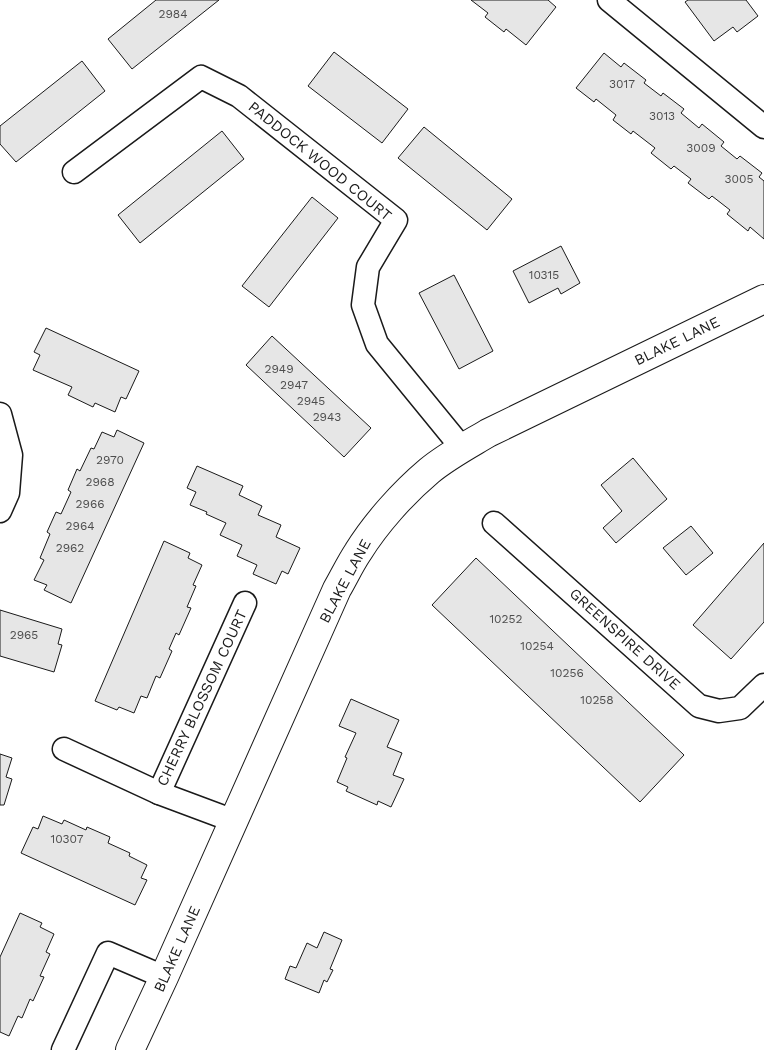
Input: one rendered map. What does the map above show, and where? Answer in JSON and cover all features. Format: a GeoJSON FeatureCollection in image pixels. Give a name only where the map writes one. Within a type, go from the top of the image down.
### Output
{"type":"FeatureCollection","features":[{"type":"Feature","properties":{"kind":"street"},"geometry":{"type":"LineString","coordinates":[[608,0],[764,127]]}},
{"type":"Feature","properties":{"kind":"street","name":"PADDOCK WOOD COURT"},"geometry":{"type":"LineString","coordinates":[[74,172],[201,77],[239,96],[396,220],[368,267],[363,306],[377,344],[462,448]]}},
{"type":"Feature","properties":{"kind":"street","name":"BLAKE LANE"},"geometry":{"type":"LineString","coordinates":[[130,1050],[337,589],[358,552],[377,525],[430,470],[462,448],[488,433],[764,299]]}},
{"type":"Feature","properties":{"kind":"street"},"geometry":{"type":"LineString","coordinates":[[0,414],[11,455],[8,493],[0,511]]}},
{"type":"Feature","properties":{"kind":"street","name":"GREENSPIRE DRIVE"},"geometry":{"type":"LineString","coordinates":[[494,523],[699,706],[719,712],[740,708],[764,685]]}},
{"type":"Feature","properties":{"kind":"street","name":"CHERRY BLOSSOM COURT"},"geometry":{"type":"LineString","coordinates":[[159,793],[245,603]]}},
{"type":"Feature","properties":{"kind":"street"},"geometry":{"type":"LineString","coordinates":[[64,749],[159,793],[234,821]]}},
{"type":"Feature","properties":{"kind":"street"},"geometry":{"type":"LineString","coordinates":[[63,1050],[108,953],[164,977]]}},
{"type":"Feature","properties":{"kind":"building"},"geometry":{"type":"Polygon","coordinates":[[[156,0],[219,0],[132,69],[108,39],[156,0]]]}},
{"type":"Feature","properties":{"kind":"building"},"geometry":{"type":"Polygon","coordinates":[[[471,0],[548,0],[556,7],[526,45],[506,29],[504,32],[485,17],[488,13],[471,0]]]}},
{"type":"Feature","properties":{"kind":"building"},"geometry":{"type":"Polygon","coordinates":[[[688,0],[746,0],[758,16],[737,32],[733,27],[714,41],[685,2],[688,0]]]}},
{"type":"Feature","properties":{"kind":"building"},"geometry":{"type":"Polygon","coordinates":[[[334,52],[408,109],[382,143],[308,86],[334,52]]]}},
{"type":"Feature","properties":{"kind":"building"},"geometry":{"type":"Polygon","coordinates":[[[604,53],[621,67],[624,63],[646,80],[644,83],[661,96],[663,93],[684,109],[681,113],[699,128],[702,124],[724,142],[721,146],[737,159],[740,156],[762,173],[759,177],[764,181],[764,239],[750,227],[748,231],[727,214],[730,210],[712,196],[709,199],[688,183],[691,179],[674,166],[671,169],[651,153],[655,148],[633,131],[631,134],[613,120],[616,115],[596,99],[594,102],[576,88],[604,53]]]}},
{"type":"Feature","properties":{"kind":"building"},"geometry":{"type":"Polygon","coordinates":[[[82,61],[105,91],[16,162],[0,144],[0,126],[82,61]]]}},
{"type":"Feature","properties":{"kind":"building"},"geometry":{"type":"Polygon","coordinates":[[[424,127],[512,199],[487,230],[398,158],[424,127]]]}},
{"type":"Feature","properties":{"kind":"building"},"geometry":{"type":"Polygon","coordinates":[[[222,131],[244,159],[140,243],[118,215],[222,131]]]}},
{"type":"Feature","properties":{"kind":"building"},"geometry":{"type":"Polygon","coordinates":[[[312,197],[338,218],[269,307],[242,286],[312,197]]]}},
{"type":"Feature","properties":{"kind":"building"},"geometry":{"type":"Polygon","coordinates":[[[561,246],[580,283],[561,294],[558,288],[529,303],[513,271],[561,246]]]}},
{"type":"Feature","properties":{"kind":"building"},"geometry":{"type":"Polygon","coordinates":[[[454,275],[493,351],[459,369],[419,293],[454,275]]]}},
{"type":"Feature","properties":{"kind":"building"},"geometry":{"type":"Polygon","coordinates":[[[46,328],[139,371],[126,399],[121,397],[115,412],[95,403],[93,407],[68,395],[72,387],[33,370],[40,355],[34,352],[46,328]]]}},
{"type":"Feature","properties":{"kind":"building"},"geometry":{"type":"Polygon","coordinates":[[[272,336],[371,428],[344,457],[246,365],[272,336]]]}},
{"type":"Feature","properties":{"kind":"building"},"geometry":{"type":"Polygon","coordinates":[[[117,430],[144,443],[71,603],[44,590],[47,585],[34,580],[44,560],[40,558],[50,534],[47,532],[56,512],[61,514],[71,492],[68,490],[77,469],[80,471],[91,448],[94,449],[102,432],[114,437],[117,430]]]}},
{"type":"Feature","properties":{"kind":"building"},"geometry":{"type":"Polygon","coordinates":[[[633,458],[667,499],[616,543],[603,528],[622,511],[601,485],[633,458]]]}},
{"type":"Feature","properties":{"kind":"building"},"geometry":{"type":"Polygon","coordinates":[[[197,466],[243,486],[239,495],[262,506],[258,515],[281,525],[276,537],[300,548],[288,574],[282,571],[276,584],[253,574],[257,565],[237,556],[242,545],[220,535],[226,523],[190,505],[196,492],[187,488],[197,466]]]}},
{"type":"Feature","properties":{"kind":"building"},"geometry":{"type":"Polygon","coordinates":[[[691,526],[713,553],[686,575],[663,548],[691,526]]]}},
{"type":"Feature","properties":{"kind":"building"},"geometry":{"type":"Polygon","coordinates":[[[164,541],[190,553],[188,558],[202,565],[193,585],[196,586],[187,607],[191,608],[179,635],[176,633],[169,649],[172,651],[160,678],[156,676],[147,698],[141,696],[134,713],[119,707],[117,710],[95,701],[164,541]]]}},
{"type":"Feature","properties":{"kind":"building"},"geometry":{"type":"Polygon","coordinates":[[[764,543],[764,622],[731,659],[693,625],[764,543]]]}},
{"type":"Feature","properties":{"kind":"building"},"geometry":{"type":"Polygon","coordinates":[[[476,558],[684,755],[640,802],[432,605],[476,558]]]}},
{"type":"Feature","properties":{"kind":"building"},"geometry":{"type":"Polygon","coordinates":[[[0,610],[62,629],[58,644],[62,645],[54,672],[0,656],[0,610]]]}},
{"type":"Feature","properties":{"kind":"building"},"geometry":{"type":"Polygon","coordinates":[[[351,699],[399,720],[387,747],[402,753],[393,775],[404,779],[391,807],[378,801],[377,805],[346,791],[348,787],[337,782],[347,758],[345,757],[356,733],[339,726],[351,699]]]}},
{"type":"Feature","properties":{"kind":"building"},"geometry":{"type":"Polygon","coordinates":[[[0,754],[12,758],[6,777],[12,779],[4,805],[0,805],[0,754]]]}},
{"type":"Feature","properties":{"kind":"building"},"geometry":{"type":"Polygon","coordinates":[[[43,816],[62,824],[64,820],[86,830],[87,827],[110,837],[108,843],[130,853],[129,856],[147,865],[141,878],[147,880],[135,905],[21,853],[33,827],[38,829],[43,816]]]}},
{"type":"Feature","properties":{"kind":"building"},"geometry":{"type":"Polygon","coordinates":[[[20,913],[42,923],[40,927],[54,934],[46,952],[50,954],[40,976],[44,977],[33,1001],[30,999],[22,1018],[18,1016],[9,1036],[0,1032],[0,957],[20,913]]]}},
{"type":"Feature","properties":{"kind":"building"},"geometry":{"type":"Polygon","coordinates":[[[324,932],[342,940],[330,969],[333,970],[327,982],[324,980],[319,993],[285,979],[290,966],[296,968],[307,943],[317,948],[324,932]]]}}]}
